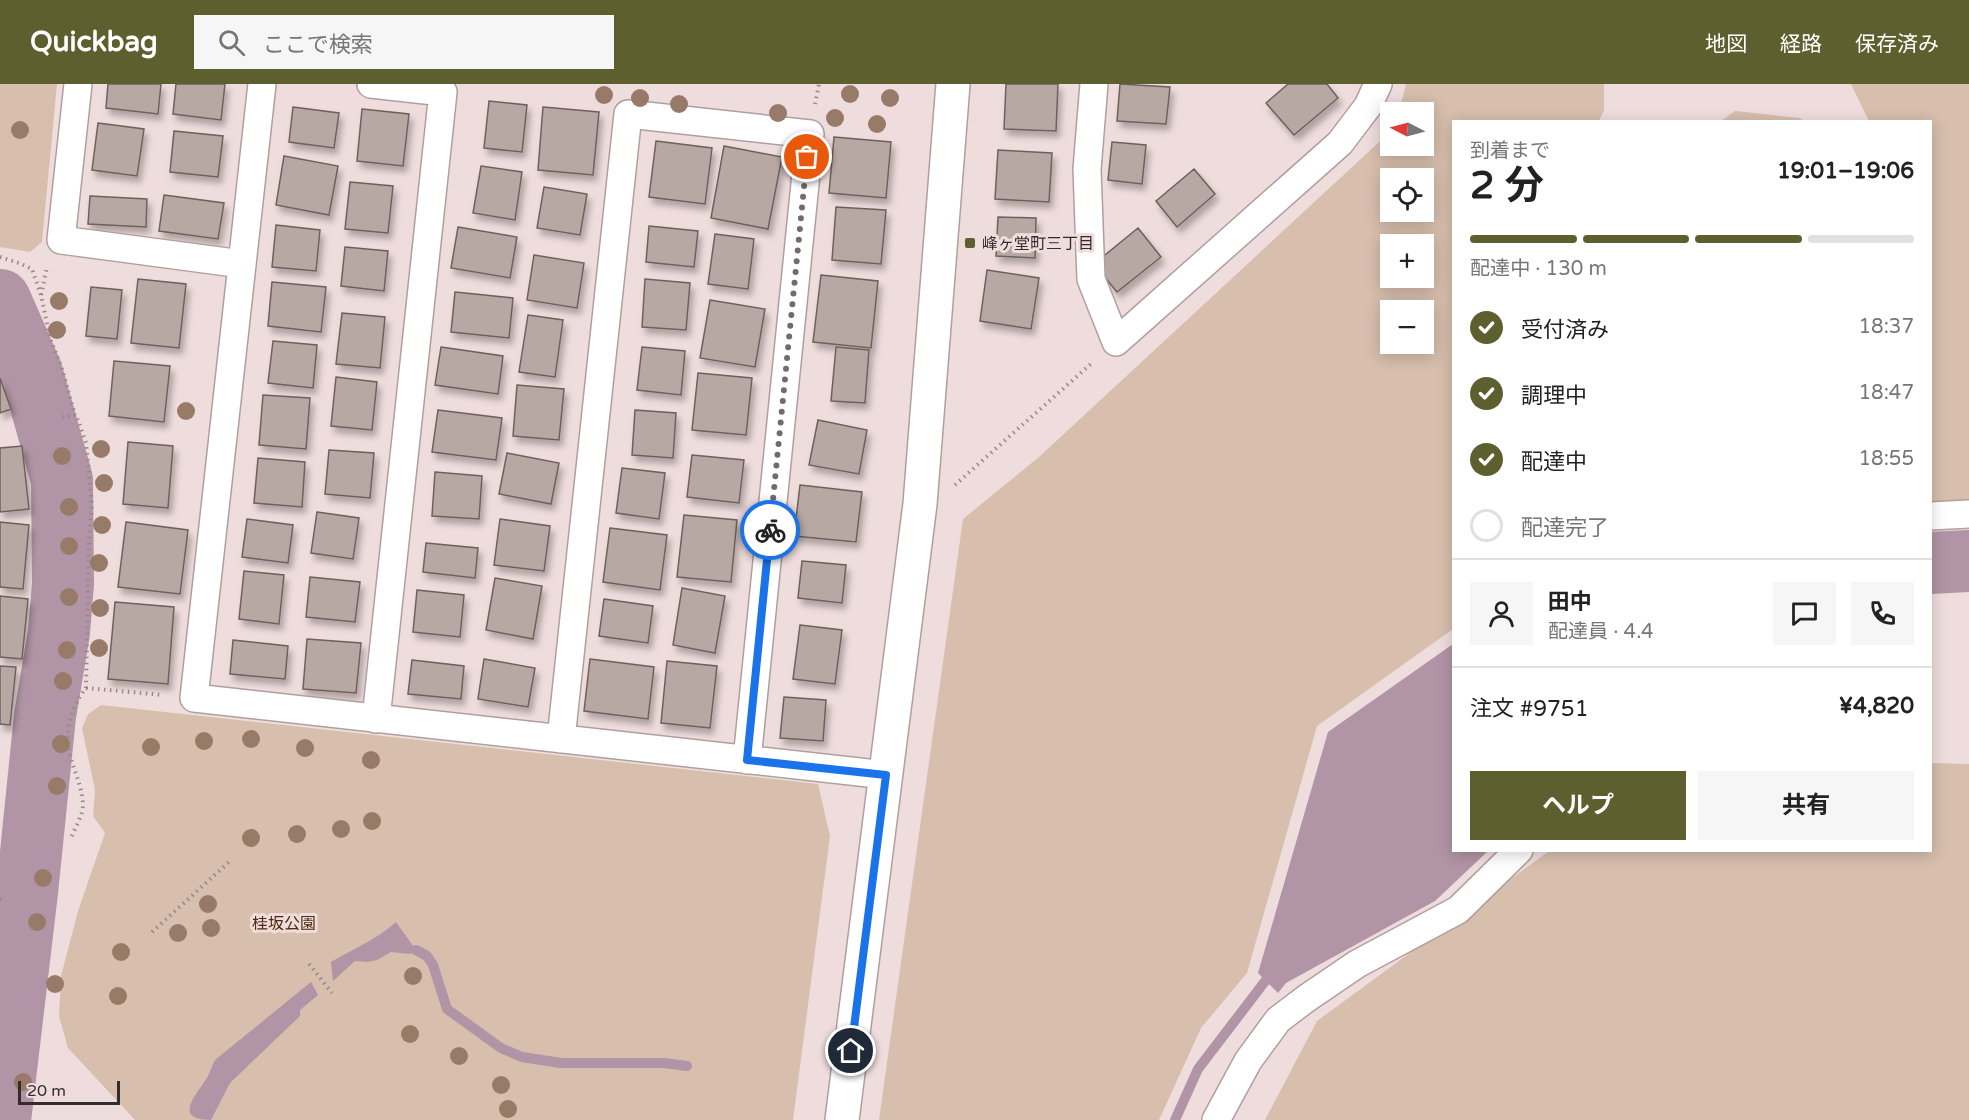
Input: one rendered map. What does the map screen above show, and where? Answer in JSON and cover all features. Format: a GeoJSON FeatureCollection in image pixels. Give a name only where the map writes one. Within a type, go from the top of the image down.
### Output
{"type":"FeatureCollection","features":[{"type":"Feature","properties":{"kind":"street"},"geometry":{"type":"LineString","coordinates":[[78,84],[61,240],[242,264]]}},
{"type":"Feature","properties":{"kind":"street"},"geometry":{"type":"LineString","coordinates":[[262,84],[194,698],[886,775]]}},
{"type":"Feature","properties":{"kind":"street"},"geometry":{"type":"LineString","coordinates":[[371,84],[443,92],[376,719]]}},
{"type":"Feature","properties":{"kind":"street"},"geometry":{"type":"LineString","coordinates":[[842,1120],[920,504],[953,84]]}},
{"type":"Feature","properties":{"kind":"street"},"geometry":{"type":"LineString","coordinates":[[1094,84],[1087,169],[1091,279],[1116,342],[1340,143],[1368,106],[1378,84]]}},
{"type":"Feature","properties":{"kind":"street"},"geometry":{"type":"LineString","coordinates":[[561,739],[628,114],[810,134],[747,760]]}},
{"type":"Feature","properties":{"kind":"street"},"geometry":{"type":"LineString","coordinates":[[1932,516],[1969,514]]}},
{"type":"Feature","properties":{"kind":"street"},"geometry":{"type":"LineString","coordinates":[[1216,1120],[1248,1061],[1278,1020],[1357,964],[1458,910],[1517,852]]}},
{"type":"Feature","properties":{"kind":"path"},"geometry":{"type":"LineString","coordinates":[[0,257],[32,269],[41,295],[50,338],[87,443],[92,505],[89,541],[86,688],[81,694],[69,723],[69,754],[79,778],[83,807],[70,840]]}},
{"type":"Feature","properties":{"kind":"path"},"geometry":{"type":"LineString","coordinates":[[949,490],[1116,342]]}},
{"type":"Feature","properties":{"kind":"path"},"geometry":{"type":"LineString","coordinates":[[62,417],[76,415]]}},
{"type":"Feature","properties":{"kind":"path"},"geometry":{"type":"LineString","coordinates":[[86,688],[194,698]]}},
{"type":"Feature","properties":{"kind":"path"},"geometry":{"type":"LineString","coordinates":[[152,932],[229,862]]}},
{"type":"Feature","properties":{"kind":"path"},"geometry":{"type":"LineString","coordinates":[[309,964],[332,993]]}},
{"type":"Feature","properties":{"kind":"green space"},"geometry":{"type":"Polygon","coordinates":[[[0,84],[57,84],[42,242],[30,252],[0,247],[0,84]]]}},
{"type":"Feature","properties":{"kind":"green space"},"geometry":{"type":"Polygon","coordinates":[[[1406,84],[1604,84],[1604,110],[1599,120],[1452,120],[1452,630],[1317,726],[1247,973],[1201,1028],[1159,1120],[879,1120],[963,519],[1039,457],[1380,141],[1380,156],[1434,156],[1434,102],[1402,102],[1406,84]]]}},
{"type":"Feature","properties":{"kind":"green space"},"geometry":{"type":"Polygon","coordinates":[[[1851,84],[1969,84],[1969,518],[1932,530],[1932,120],[1869,120],[1851,84]]]}},
{"type":"Feature","properties":{"kind":"green space"},"geometry":{"type":"Polygon","coordinates":[[[1735,111],[1803,120],[1722,120],[1735,111]]]}},
{"type":"Feature","properties":{"kind":"green space","name":"桂坂公園"},"geometry":{"type":"Polygon","coordinates":[[[101,705],[818,784],[830,836],[793,1120],[135,1120],[68,1048],[59,1016],[61,976],[78,911],[105,833],[93,816],[95,790],[82,728],[88,714],[101,705]]]}},
{"type":"Feature","properties":{"kind":"green space"},"geometry":{"type":"Polygon","coordinates":[[[1932,763],[1969,764],[1969,1120],[1265,1120],[1317,1021],[1548,852],[1932,852],[1932,763]]]}},
{"type":"Feature","properties":{"kind":"shaded area"},"geometry":{"type":"Polygon","coordinates":[[[1452,645],[1452,852],[1487,852],[1435,901],[1286,983],[1278,993],[1258,973],[1328,732],[1452,645]]]}},
{"type":"Feature","properties":{"kind":"shaded area"},"geometry":{"type":"Polygon","coordinates":[[[396,922],[416,950],[410,954],[391,952],[377,960],[367,962],[355,961],[333,981],[331,962],[373,939],[396,922]]]}},
{"type":"Feature","properties":{"kind":"shaded area"},"geometry":{"type":"Polygon","coordinates":[[[311,982],[318,995],[300,1010],[300,1016],[230,1083],[211,1120],[192,1116],[190,1105],[215,1060],[311,982]]]}},
{"type":"Feature","properties":{"kind":"building"},"geometry":{"type":"Polygon","coordinates":[[[108,84],[161,84],[158,114],[106,108],[108,84]]]}},
{"type":"Feature","properties":{"kind":"building"},"geometry":{"type":"Polygon","coordinates":[[[176,84],[225,84],[221,120],[173,114],[176,84]]]}},
{"type":"Feature","properties":{"kind":"building"},"geometry":{"type":"Polygon","coordinates":[[[1006,84],[1058,84],[1056,131],[1004,129],[1006,84]]]}},
{"type":"Feature","properties":{"kind":"building"},"geometry":{"type":"Polygon","coordinates":[[[1120,84],[1170,87],[1166,124],[1117,121],[1120,84]]]}},
{"type":"Feature","properties":{"kind":"building"},"geometry":{"type":"Polygon","coordinates":[[[1288,84],[1327,84],[1338,98],[1294,135],[1266,103],[1288,84]]]}},
{"type":"Feature","properties":{"kind":"building"},"geometry":{"type":"Polygon","coordinates":[[[489,101],[527,105],[522,152],[484,148],[489,101]]]}},
{"type":"Feature","properties":{"kind":"building"},"geometry":{"type":"Polygon","coordinates":[[[293,107],[339,113],[334,148],[289,142],[293,107]]]}},
{"type":"Feature","properties":{"kind":"building"},"geometry":{"type":"Polygon","coordinates":[[[543,107],[599,112],[593,175],[538,170],[543,107]]]}},
{"type":"Feature","properties":{"kind":"building"},"geometry":{"type":"Polygon","coordinates":[[[362,109],[409,114],[403,166],[357,161],[362,109]]]}},
{"type":"Feature","properties":{"kind":"building"},"geometry":{"type":"Polygon","coordinates":[[[98,123],[144,129],[137,176],[92,170],[98,123]]]}},
{"type":"Feature","properties":{"kind":"building"},"geometry":{"type":"Polygon","coordinates":[[[174,131],[223,136],[218,177],[170,172],[174,131]]]}},
{"type":"Feature","properties":{"kind":"building"},"geometry":{"type":"Polygon","coordinates":[[[834,137],[891,142],[886,198],[829,193],[834,137]]]}},
{"type":"Feature","properties":{"kind":"building"},"geometry":{"type":"Polygon","coordinates":[[[656,141],[712,148],[705,204],[649,197],[656,141]]]}},
{"type":"Feature","properties":{"kind":"building"},"geometry":{"type":"Polygon","coordinates":[[[1112,142],[1146,145],[1142,184],[1108,180],[1112,142]]]}},
{"type":"Feature","properties":{"kind":"building"},"geometry":{"type":"Polygon","coordinates":[[[724,146],[782,157],[768,229],[711,218],[724,146]]]}},
{"type":"Feature","properties":{"kind":"building"},"geometry":{"type":"Polygon","coordinates":[[[998,150],[1052,153],[1049,202],[995,199],[998,150]]]}},
{"type":"Feature","properties":{"kind":"building"},"geometry":{"type":"Polygon","coordinates":[[[284,156],[338,166],[329,215],[276,205],[284,156]]]}},
{"type":"Feature","properties":{"kind":"building"},"geometry":{"type":"Polygon","coordinates":[[[481,166],[522,172],[515,220],[473,213],[481,166]]]}},
{"type":"Feature","properties":{"kind":"building"},"geometry":{"type":"Polygon","coordinates":[[[1194,169],[1215,194],[1177,227],[1156,201],[1194,169]]]}},
{"type":"Feature","properties":{"kind":"building"},"geometry":{"type":"Polygon","coordinates":[[[350,182],[393,186],[388,233],[345,229],[350,182]]]}},
{"type":"Feature","properties":{"kind":"building"},"geometry":{"type":"Polygon","coordinates":[[[544,187],[587,194],[580,235],[537,228],[544,187]]]}},
{"type":"Feature","properties":{"kind":"building"},"geometry":{"type":"Polygon","coordinates":[[[164,195],[224,203],[218,239],[159,231],[164,195]]]}},
{"type":"Feature","properties":{"kind":"building"},"geometry":{"type":"Polygon","coordinates":[[[90,196],[147,199],[146,227],[88,224],[90,196]]]}},
{"type":"Feature","properties":{"kind":"building"},"geometry":{"type":"Polygon","coordinates":[[[836,207],[886,210],[881,264],[832,260],[836,207]]]}},
{"type":"Feature","properties":{"kind":"building"},"geometry":{"type":"Polygon","coordinates":[[[998,217],[1036,218],[1035,258],[996,256],[998,217]]]}},
{"type":"Feature","properties":{"kind":"building"},"geometry":{"type":"Polygon","coordinates":[[[276,225],[320,230],[316,271],[272,267],[276,225]]]}},
{"type":"Feature","properties":{"kind":"building"},"geometry":{"type":"Polygon","coordinates":[[[649,226],[698,231],[694,267],[646,262],[649,226]]]}},
{"type":"Feature","properties":{"kind":"building"},"geometry":{"type":"Polygon","coordinates":[[[458,227],[517,237],[510,278],[451,268],[458,227]]]}},
{"type":"Feature","properties":{"kind":"building"},"geometry":{"type":"Polygon","coordinates":[[[1138,228],[1161,257],[1117,292],[1094,264],[1138,228]]]}},
{"type":"Feature","properties":{"kind":"building"},"geometry":{"type":"Polygon","coordinates":[[[715,234],[754,239],[748,289],[708,284],[715,234]]]}},
{"type":"Feature","properties":{"kind":"building"},"geometry":{"type":"Polygon","coordinates":[[[345,247],[388,251],[384,291],[341,286],[345,247]]]}},
{"type":"Feature","properties":{"kind":"building"},"geometry":{"type":"Polygon","coordinates":[[[534,255],[584,263],[577,308],[527,300],[534,255]]]}},
{"type":"Feature","properties":{"kind":"building"},"geometry":{"type":"Polygon","coordinates":[[[987,270],[1039,278],[1031,329],[980,321],[987,270]]]}},
{"type":"Feature","properties":{"kind":"building"},"geometry":{"type":"Polygon","coordinates":[[[821,275],[878,281],[871,348],[813,342],[821,275]]]}},
{"type":"Feature","properties":{"kind":"building"},"geometry":{"type":"Polygon","coordinates":[[[138,279],[186,284],[179,348],[131,343],[138,279]]]}},
{"type":"Feature","properties":{"kind":"building"},"geometry":{"type":"Polygon","coordinates":[[[645,279],[690,283],[686,330],[642,327],[645,279]]]}},
{"type":"Feature","properties":{"kind":"building"},"geometry":{"type":"Polygon","coordinates":[[[272,282],[326,287],[321,332],[268,326],[272,282]]]}},
{"type":"Feature","properties":{"kind":"building"},"geometry":{"type":"Polygon","coordinates":[[[91,287],[122,290],[117,339],[86,336],[91,287]]]}},
{"type":"Feature","properties":{"kind":"building"},"geometry":{"type":"Polygon","coordinates":[[[455,292],[513,298],[509,338],[451,332],[455,292]]]}},
{"type":"Feature","properties":{"kind":"building"},"geometry":{"type":"Polygon","coordinates":[[[710,300],[765,309],[755,367],[700,358],[710,300]]]}},
{"type":"Feature","properties":{"kind":"building"},"geometry":{"type":"Polygon","coordinates":[[[342,313],[385,317],[380,368],[336,364],[342,313]]]}},
{"type":"Feature","properties":{"kind":"building"},"geometry":{"type":"Polygon","coordinates":[[[528,315],[563,320],[555,377],[519,372],[528,315]]]}},
{"type":"Feature","properties":{"kind":"building"},"geometry":{"type":"Polygon","coordinates":[[[273,341],[317,345],[313,388],[268,383],[273,341]]]}},
{"type":"Feature","properties":{"kind":"building"},"geometry":{"type":"Polygon","coordinates":[[[441,347],[503,356],[498,394],[435,385],[441,347]]]}},
{"type":"Feature","properties":{"kind":"building"},"geometry":{"type":"Polygon","coordinates":[[[642,347],[685,351],[681,395],[637,390],[642,347]]]}},
{"type":"Feature","properties":{"kind":"building"},"geometry":{"type":"Polygon","coordinates":[[[836,347],[869,350],[865,403],[831,401],[836,347]]]}},
{"type":"Feature","properties":{"kind":"building"},"geometry":{"type":"Polygon","coordinates":[[[114,361],[170,366],[164,422],[109,416],[114,361]]]}},
{"type":"Feature","properties":{"kind":"building"},"geometry":{"type":"Polygon","coordinates":[[[698,373],[752,378],[746,435],[692,430],[698,373]]]}},
{"type":"Feature","properties":{"kind":"building"},"geometry":{"type":"Polygon","coordinates":[[[336,377],[377,382],[372,430],[331,426],[336,377]]]}},
{"type":"Feature","properties":{"kind":"building"},"geometry":{"type":"Polygon","coordinates":[[[0,378],[11,409],[0,413],[0,378]]]}},
{"type":"Feature","properties":{"kind":"building"},"geometry":{"type":"Polygon","coordinates":[[[517,385],[564,389],[559,440],[513,436],[517,385]]]}},
{"type":"Feature","properties":{"kind":"building"},"geometry":{"type":"Polygon","coordinates":[[[263,395],[310,398],[306,449],[259,445],[263,395]]]}},
{"type":"Feature","properties":{"kind":"building"},"geometry":{"type":"Polygon","coordinates":[[[438,410],[502,418],[496,460],[432,452],[438,410]]]}},
{"type":"Feature","properties":{"kind":"building"},"geometry":{"type":"Polygon","coordinates":[[[635,410],[676,413],[673,458],[632,455],[635,410]]]}},
{"type":"Feature","properties":{"kind":"building"},"geometry":{"type":"Polygon","coordinates":[[[818,420],[867,430],[859,474],[809,465],[818,420]]]}},
{"type":"Feature","properties":{"kind":"building"},"geometry":{"type":"Polygon","coordinates":[[[128,442],[173,446],[168,508],[123,504],[128,442]]]}},
{"type":"Feature","properties":{"kind":"building"},"geometry":{"type":"Polygon","coordinates":[[[22,446],[29,509],[0,512],[0,448],[22,446]]]}},
{"type":"Feature","properties":{"kind":"building"},"geometry":{"type":"Polygon","coordinates":[[[329,450],[374,453],[370,498],[325,494],[329,450]]]}},
{"type":"Feature","properties":{"kind":"building"},"geometry":{"type":"Polygon","coordinates":[[[507,453],[559,463],[551,504],[499,494],[507,453]]]}},
{"type":"Feature","properties":{"kind":"building"},"geometry":{"type":"Polygon","coordinates":[[[692,455],[744,460],[739,503],[687,497],[692,455]]]}},
{"type":"Feature","properties":{"kind":"building"},"geometry":{"type":"Polygon","coordinates":[[[258,458],[305,462],[302,507],[254,503],[258,458]]]}},
{"type":"Feature","properties":{"kind":"building"},"geometry":{"type":"Polygon","coordinates":[[[622,468],[665,473],[659,519],[616,513],[622,468]]]}},
{"type":"Feature","properties":{"kind":"building"},"geometry":{"type":"Polygon","coordinates":[[[435,472],[482,476],[479,519],[432,516],[435,472]]]}},
{"type":"Feature","properties":{"kind":"building"},"geometry":{"type":"Polygon","coordinates":[[[800,485],[862,492],[856,542],[794,536],[800,485]]]}},
{"type":"Feature","properties":{"kind":"building"},"geometry":{"type":"Polygon","coordinates":[[[317,512],[359,518],[353,559],[311,553],[317,512]]]}},
{"type":"Feature","properties":{"kind":"building"},"geometry":{"type":"Polygon","coordinates":[[[684,515],[737,520],[731,582],[677,577],[684,515]]]}},
{"type":"Feature","properties":{"kind":"building"},"geometry":{"type":"Polygon","coordinates":[[[247,519],[293,525],[288,563],[242,557],[247,519]]]}},
{"type":"Feature","properties":{"kind":"building"},"geometry":{"type":"Polygon","coordinates":[[[500,519],[550,526],[544,571],[494,565],[500,519]]]}},
{"type":"Feature","properties":{"kind":"building"},"geometry":{"type":"Polygon","coordinates":[[[0,522],[29,525],[23,589],[0,587],[0,522]]]}},
{"type":"Feature","properties":{"kind":"building"},"geometry":{"type":"Polygon","coordinates":[[[126,522],[188,530],[180,594],[118,587],[126,522]]]}},
{"type":"Feature","properties":{"kind":"building"},"geometry":{"type":"Polygon","coordinates":[[[610,528],[667,535],[660,590],[603,582],[610,528]]]}},
{"type":"Feature","properties":{"kind":"building"},"geometry":{"type":"Polygon","coordinates":[[[426,543],[478,548],[475,578],[423,572],[426,543]]]}},
{"type":"Feature","properties":{"kind":"building"},"geometry":{"type":"Polygon","coordinates":[[[802,561],[846,565],[842,603],[798,598],[802,561]]]}},
{"type":"Feature","properties":{"kind":"building"},"geometry":{"type":"Polygon","coordinates":[[[244,571],[284,575],[279,624],[239,619],[244,571]]]}},
{"type":"Feature","properties":{"kind":"building"},"geometry":{"type":"Polygon","coordinates":[[[310,577],[360,582],[355,622],[306,617],[310,577]]]}},
{"type":"Feature","properties":{"kind":"building"},"geometry":{"type":"Polygon","coordinates":[[[495,578],[542,586],[533,639],[486,630],[495,578]]]}},
{"type":"Feature","properties":{"kind":"building"},"geometry":{"type":"Polygon","coordinates":[[[682,588],[725,596],[715,653],[673,645],[682,588]]]}},
{"type":"Feature","properties":{"kind":"building"},"geometry":{"type":"Polygon","coordinates":[[[417,590],[464,595],[460,637],[413,632],[417,590]]]}},
{"type":"Feature","properties":{"kind":"building"},"geometry":{"type":"Polygon","coordinates":[[[0,596],[28,599],[22,659],[0,657],[0,596]]]}},
{"type":"Feature","properties":{"kind":"building"},"geometry":{"type":"Polygon","coordinates":[[[604,599],[653,606],[648,643],[599,636],[604,599]]]}},
{"type":"Feature","properties":{"kind":"building"},"geometry":{"type":"Polygon","coordinates":[[[115,602],[174,607],[168,684],[108,679],[115,602]]]}},
{"type":"Feature","properties":{"kind":"building"},"geometry":{"type":"Polygon","coordinates":[[[800,625],[842,630],[835,684],[793,679],[800,625]]]}},
{"type":"Feature","properties":{"kind":"building"},"geometry":{"type":"Polygon","coordinates":[[[307,639],[361,643],[356,693],[303,689],[307,639]]]}},
{"type":"Feature","properties":{"kind":"building"},"geometry":{"type":"Polygon","coordinates":[[[233,640],[288,646],[285,679],[230,674],[233,640]]]}},
{"type":"Feature","properties":{"kind":"building"},"geometry":{"type":"Polygon","coordinates":[[[484,659],[535,668],[528,707],[478,699],[484,659]]]}},
{"type":"Feature","properties":{"kind":"building"},"geometry":{"type":"Polygon","coordinates":[[[590,659],[654,667],[648,719],[584,711],[590,659]]]}},
{"type":"Feature","properties":{"kind":"building"},"geometry":{"type":"Polygon","coordinates":[[[412,660],[464,666],[461,699],[408,694],[412,660]]]}},
{"type":"Feature","properties":{"kind":"building"},"geometry":{"type":"Polygon","coordinates":[[[667,661],[717,666],[710,728],[661,723],[667,661]]]}},
{"type":"Feature","properties":{"kind":"building"},"geometry":{"type":"Polygon","coordinates":[[[0,666],[16,667],[10,725],[0,724],[0,666]]]}},
{"type":"Feature","properties":{"kind":"building"},"geometry":{"type":"Polygon","coordinates":[[[784,697],[826,700],[823,741],[780,738],[784,697]]]}},
{"type":"Feature","properties":{"kind":"waterway"},"geometry":{"type":"LineString","coordinates":[[0,300],[32,373],[62,480],[63,584],[59,632],[45,716],[0,1120]]}},
{"type":"Feature","properties":{"kind":"waterway"},"geometry":{"type":"LineString","coordinates":[[1932,563],[1969,561]]}},
{"type":"Feature","properties":{"kind":"waterway"},"geometry":{"type":"LineString","coordinates":[[416,950],[427,956],[433,965],[447,1009],[501,1048],[522,1057],[561,1063],[664,1063],[687,1066]]}},
{"type":"Feature","properties":{"kind":"waterway"},"geometry":{"type":"LineString","coordinates":[[1175,1120],[1198,1069],[1266,980]]}},
{"type":"Feature","properties":{"kind":"way so far"},"geometry":{"type":"LineString","coordinates":[[770,530],[807,157]]}},
{"type":"Feature","properties":{"kind":"place","name":"峰ヶ堂町三丁目"},"geometry":{"type":"Point","coordinates":[970,243]}},
{"type":"Feature","properties":{"kind":"route"},"geometry":{"type":"LineString","coordinates":[[770,530],[747,760],[886,775],[851,1051]]}}]}
